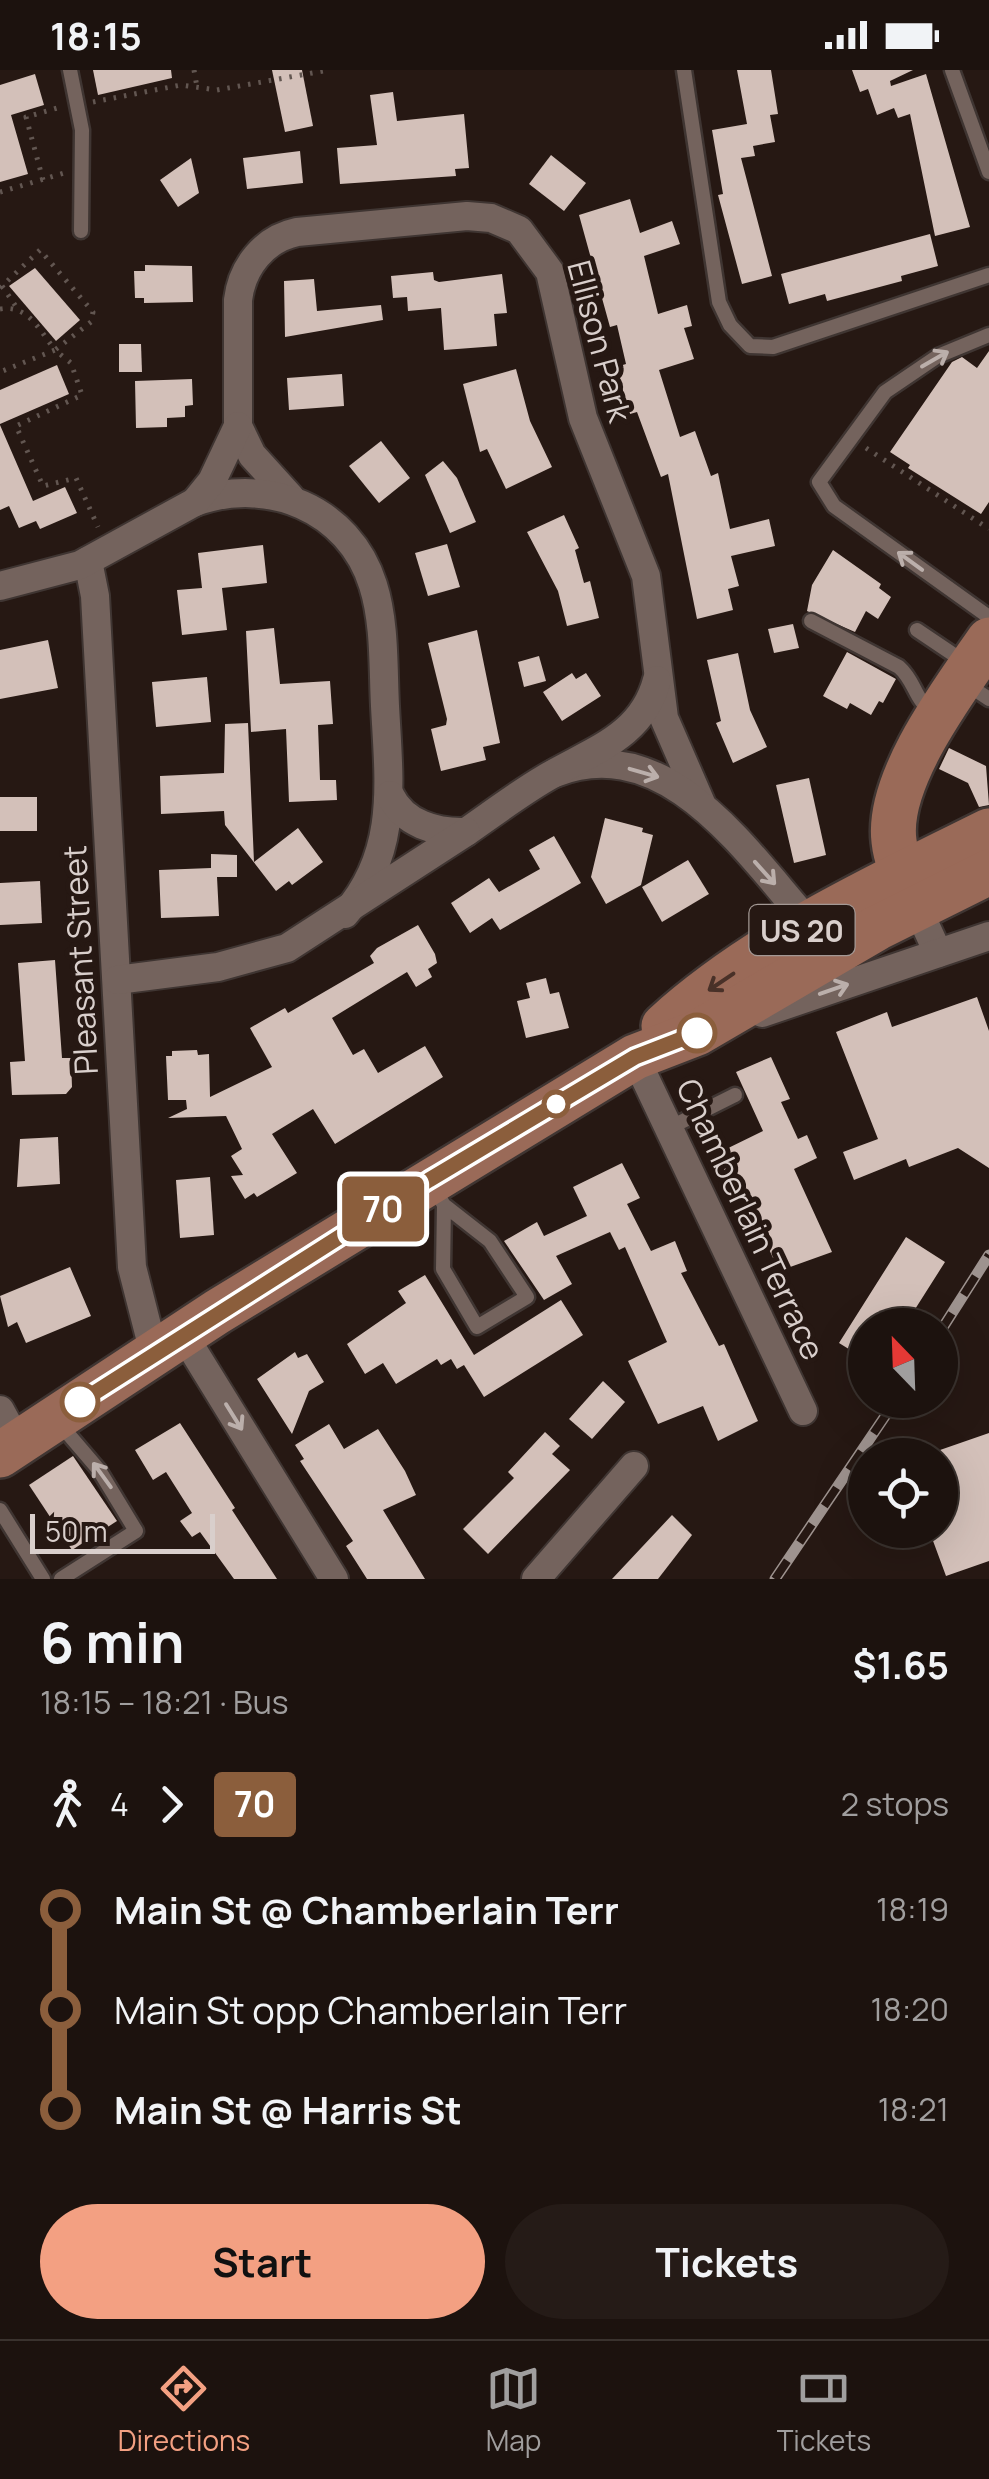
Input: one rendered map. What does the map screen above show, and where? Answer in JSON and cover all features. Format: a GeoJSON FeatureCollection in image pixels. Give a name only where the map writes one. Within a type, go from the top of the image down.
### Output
{"type":"FeatureCollection","features":[{"type":"Feature","properties":{"kind":"main road"},"geometry":{"type":"LineString","coordinates":[[910,890],[893,840],[895,818],[912,766],[970,680]]}},
{"type":"Feature","properties":{"kind":"main road","name":"US 20"},"geometry":{"type":"LineString","coordinates":[[6,1436],[56,1418],[168,1344],[436,1193],[910,890],[989,832]]}},
{"type":"Feature","properties":{"kind":"main road","name":"US 20"},"geometry":{"type":"LineString","coordinates":[[655,1050],[692,1003],[811,925],[910,890],[989,872]]}},
{"type":"Feature","properties":{"kind":"street","name":"Ellison Park"},"geometry":{"type":"LineString","coordinates":[[195,502],[218,471],[238,426],[239,289],[250,265],[271,243],[297,232],[454,217],[480,216],[510,225],[533,244],[554,282],[582,418],[646,576],[668,730],[702,804]]}},
{"type":"Feature","properties":{"kind":"street","name":"Ellison Park"},"geometry":{"type":"LineString","coordinates":[[238,426],[252,456],[290,496],[349,543],[374,586],[390,796],[378,864],[344,914]]}},
{"type":"Feature","properties":{"kind":"street","name":"Ellison Park"},"geometry":{"type":"LineString","coordinates":[[0,586],[88,561],[195,502],[238,492],[290,496]]}},
{"type":"Feature","properties":{"kind":"street","name":"Pleasant Street"},"geometry":{"type":"LineString","coordinates":[[88,561],[95,596],[132,1267],[138,1308],[168,1344],[334,1579]]}},
{"type":"Feature","properties":{"kind":"street","name":"Ellison Park"},"geometry":{"type":"LineString","coordinates":[[117,980],[158,977],[259,958],[300,941],[555,773],[625,734],[648,704],[658,674]]}},
{"type":"Feature","properties":{"kind":"street","name":"Ellison Park"},"geometry":{"type":"LineString","coordinates":[[555,773],[592,765],[629,768],[673,784],[702,804],[811,925]]}},
{"type":"Feature","properties":{"kind":"street"},"geometry":{"type":"LineString","coordinates":[[390,796],[404,815],[421,824],[466,832]]}},
{"type":"Feature","properties":{"kind":"street"},"geometry":{"type":"LineString","coordinates":[[910,890],[938,953]]}},
{"type":"Feature","properties":{"kind":"street"},"geometry":{"type":"LineString","coordinates":[[655,1050],[989,936]]}},
{"type":"Feature","properties":{"kind":"street","name":"Chamberlain Terrace"},"geometry":{"type":"LineString","coordinates":[[655,1050],[669,1128],[804,1411]]}},
{"type":"Feature","properties":{"kind":"street"},"geometry":{"type":"LineString","coordinates":[[536,1579],[634,1466]]}},
{"type":"Feature","properties":{"kind":"lane"},"geometry":{"type":"LineString","coordinates":[[70,70],[82,130],[81,231]]}},
{"type":"Feature","properties":{"kind":"lane"},"geometry":{"type":"LineString","coordinates":[[684,70],[720,302],[730,325],[750,346],[773,347],[989,275]]}},
{"type":"Feature","properties":{"kind":"lane"},"geometry":{"type":"LineString","coordinates":[[952,70],[989,172]]}},
{"type":"Feature","properties":{"kind":"lane"},"geometry":{"type":"LineString","coordinates":[[989,335],[938,356],[885,392],[819,482],[834,506],[989,617]]}},
{"type":"Feature","properties":{"kind":"lane"},"geometry":{"type":"LineString","coordinates":[[810,621],[899,667],[908,676],[919,702],[970,680],[916,630]]}},
{"type":"Feature","properties":{"kind":"lane"},"geometry":{"type":"LineString","coordinates":[[669,1128],[735,1095]]}},
{"type":"Feature","properties":{"kind":"lane"},"geometry":{"type":"LineString","coordinates":[[436,1193],[490,1241],[527,1297],[477,1327],[443,1269],[436,1193]]}},
{"type":"Feature","properties":{"kind":"lane"},"geometry":{"type":"LineString","coordinates":[[56,1418],[99,1470],[136,1531],[61,1579]]}},
{"type":"Feature","properties":{"kind":"lane"},"geometry":{"type":"LineString","coordinates":[[0,1510],[44,1579]]}},
{"type":"Feature","properties":{"kind":"path"},"geometry":{"type":"LineString","coordinates":[[194,70],[197,88]]}},
{"type":"Feature","properties":{"kind":"path"},"geometry":{"type":"LineString","coordinates":[[85,103],[180,85],[217,90],[328,70]]}},
{"type":"Feature","properties":{"kind":"path"},"geometry":{"type":"LineString","coordinates":[[42,180],[26,117],[64,106]]}},
{"type":"Feature","properties":{"kind":"path"},"geometry":{"type":"LineString","coordinates":[[0,192],[82,168]]}},
{"type":"Feature","properties":{"kind":"path"},"geometry":{"type":"LineString","coordinates":[[0,372],[55,350],[91,322],[92,312],[40,250],[0,285],[55,350],[71,363],[82,395],[16,426],[42,486],[76,478],[100,533]]}},
{"type":"Feature","properties":{"kind":"path"},"geometry":{"type":"LineString","coordinates":[[0,309],[17,308]]}},
{"type":"Feature","properties":{"kind":"path"},"geometry":{"type":"LineString","coordinates":[[852,438],[989,529]]}},
{"type":"Feature","properties":{"kind":"building"},"geometry":{"type":"Polygon","coordinates":[[[93,70],[171,70],[172,78],[98,95],[93,70]]]}},
{"type":"Feature","properties":{"kind":"building"},"geometry":{"type":"Polygon","coordinates":[[[272,70],[302,70],[313,126],[285,132],[272,70]]]}},
{"type":"Feature","properties":{"kind":"building"},"geometry":{"type":"Polygon","coordinates":[[[737,70],[771,70],[778,114],[770,115],[775,142],[753,146],[755,156],[741,158],[772,276],[742,284],[718,195],[723,194],[712,130],[747,124],[737,70]]]}},
{"type":"Feature","properties":{"kind":"building"},"geometry":{"type":"Polygon","coordinates":[[[852,70],[913,70],[890,81],[891,86],[926,74],[970,227],[935,236],[910,114],[898,118],[894,108],[877,115],[868,89],[860,92],[852,70]]]}},
{"type":"Feature","properties":{"kind":"building"},"geometry":{"type":"Polygon","coordinates":[[[35,74],[44,105],[11,115],[28,174],[0,182],[0,85],[35,74]]]}},
{"type":"Feature","properties":{"kind":"building"},"geometry":{"type":"Polygon","coordinates":[[[393,92],[397,121],[464,114],[469,168],[455,169],[456,176],[340,184],[337,148],[377,145],[370,95],[393,92]]]}},
{"type":"Feature","properties":{"kind":"building"},"geometry":{"type":"Polygon","coordinates":[[[300,151],[303,183],[247,189],[243,158],[300,151]]]}},
{"type":"Feature","properties":{"kind":"building"},"geometry":{"type":"Polygon","coordinates":[[[551,155],[586,183],[564,211],[529,184],[551,155]]]}},
{"type":"Feature","properties":{"kind":"building"},"geometry":{"type":"Polygon","coordinates":[[[191,158],[199,193],[178,207],[160,180],[191,158]]]}},
{"type":"Feature","properties":{"kind":"building"},"geometry":{"type":"Polygon","coordinates":[[[630,199],[640,233],[672,221],[680,244],[644,256],[658,314],[687,305],[692,326],[684,328],[694,359],[659,370],[680,437],[695,431],[711,476],[718,473],[730,529],[769,519],[775,546],[731,556],[739,586],[728,589],[733,610],[697,619],[668,474],[661,477],[637,412],[630,414],[616,367],[626,364],[617,325],[610,327],[579,215],[630,199]]]}},
{"type":"Feature","properties":{"kind":"building"},"geometry":{"type":"Polygon","coordinates":[[[930,234],[938,266],[901,276],[902,281],[827,301],[825,294],[789,304],[781,274],[930,234]]]}},
{"type":"Feature","properties":{"kind":"building"},"geometry":{"type":"Polygon","coordinates":[[[145,265],[192,266],[193,302],[144,303],[144,298],[135,298],[134,271],[145,271],[145,265]]]}},
{"type":"Feature","properties":{"kind":"building"},"geometry":{"type":"Polygon","coordinates":[[[35,268],[80,320],[56,341],[9,286],[35,268]]]}},
{"type":"Feature","properties":{"kind":"building"},"geometry":{"type":"Polygon","coordinates":[[[433,272],[434,280],[439,282],[502,274],[507,313],[494,314],[497,346],[444,350],[441,308],[408,311],[407,297],[393,298],[391,276],[433,272]]]}},
{"type":"Feature","properties":{"kind":"building"},"geometry":{"type":"Polygon","coordinates":[[[314,279],[317,311],[381,305],[383,320],[285,337],[284,281],[314,279]]]}},
{"type":"Feature","properties":{"kind":"building"},"geometry":{"type":"Polygon","coordinates":[[[119,344],[141,344],[142,372],[119,372],[119,344]]]}},
{"type":"Feature","properties":{"kind":"building"},"geometry":{"type":"Polygon","coordinates":[[[989,351],[989,502],[981,514],[908,468],[910,465],[890,452],[952,362],[962,357],[977,368],[989,351]]]}},
{"type":"Feature","properties":{"kind":"building"},"geometry":{"type":"Polygon","coordinates":[[[57,365],[69,394],[0,424],[0,390],[57,365]]]}},
{"type":"Feature","properties":{"kind":"building"},"geometry":{"type":"Polygon","coordinates":[[[516,369],[530,421],[552,467],[506,489],[487,449],[480,452],[463,384],[516,369]]]}},
{"type":"Feature","properties":{"kind":"building"},"geometry":{"type":"Polygon","coordinates":[[[342,374],[344,406],[289,410],[287,378],[342,374]]]}},
{"type":"Feature","properties":{"kind":"building"},"geometry":{"type":"Polygon","coordinates":[[[192,379],[193,405],[185,406],[185,417],[167,418],[167,427],[136,428],[135,381],[192,379]]]}},
{"type":"Feature","properties":{"kind":"building"},"geometry":{"type":"Polygon","coordinates":[[[0,425],[33,501],[65,487],[77,513],[40,529],[36,521],[19,528],[9,506],[0,510],[0,425]]]}},
{"type":"Feature","properties":{"kind":"building"},"geometry":{"type":"Polygon","coordinates":[[[381,441],[410,478],[379,503],[349,466],[381,441]]]}},
{"type":"Feature","properties":{"kind":"building"},"geometry":{"type":"Polygon","coordinates":[[[443,461],[457,478],[476,522],[450,533],[425,475],[443,461]]]}},
{"type":"Feature","properties":{"kind":"building"},"geometry":{"type":"Polygon","coordinates":[[[564,515],[579,548],[575,550],[584,583],[590,581],[599,618],[567,626],[558,591],[527,532],[564,515]]]}},
{"type":"Feature","properties":{"kind":"building"},"geometry":{"type":"Polygon","coordinates":[[[447,544],[460,587],[428,596],[415,553],[447,544]]]}},
{"type":"Feature","properties":{"kind":"building"},"geometry":{"type":"Polygon","coordinates":[[[263,545],[267,583],[222,588],[227,630],[182,635],[177,590],[202,588],[198,553],[263,545]]]}},
{"type":"Feature","properties":{"kind":"building"},"geometry":{"type":"Polygon","coordinates":[[[833,550],[881,584],[879,588],[891,597],[878,619],[866,611],[855,632],[807,611],[812,585],[833,550]]]}},
{"type":"Feature","properties":{"kind":"building"},"geometry":{"type":"Polygon","coordinates":[[[793,624],[799,648],[774,653],[768,629],[793,624]]]}},
{"type":"Feature","properties":{"kind":"building"},"geometry":{"type":"Polygon","coordinates":[[[274,628],[280,684],[330,681],[333,724],[318,725],[320,780],[336,780],[337,800],[289,802],[286,729],[251,732],[246,631],[274,628]]]}},
{"type":"Feature","properties":{"kind":"building"},"geometry":{"type":"Polygon","coordinates":[[[477,630],[500,743],[483,747],[486,760],[441,771],[431,729],[446,725],[447,719],[428,643],[477,630]]]}},
{"type":"Feature","properties":{"kind":"building"},"geometry":{"type":"Polygon","coordinates":[[[48,640],[58,688],[0,699],[0,650],[48,640]]]}},
{"type":"Feature","properties":{"kind":"building"},"geometry":{"type":"Polygon","coordinates":[[[847,652],[896,679],[883,703],[879,701],[871,715],[850,703],[847,709],[823,696],[847,652]]]}},
{"type":"Feature","properties":{"kind":"building"},"geometry":{"type":"Polygon","coordinates":[[[738,653],[750,710],[767,747],[733,763],[716,723],[721,721],[707,660],[738,653]]]}},
{"type":"Feature","properties":{"kind":"building"},"geometry":{"type":"Polygon","coordinates":[[[539,656],[546,681],[524,687],[518,662],[539,656]]]}},
{"type":"Feature","properties":{"kind":"building"},"geometry":{"type":"Polygon","coordinates":[[[572,673],[576,679],[586,673],[601,696],[562,721],[543,692],[572,673]]]}},
{"type":"Feature","properties":{"kind":"building"},"geometry":{"type":"Polygon","coordinates":[[[207,677],[211,722],[156,727],[152,682],[207,677]]]}},
{"type":"Feature","properties":{"kind":"building"},"geometry":{"type":"Polygon","coordinates":[[[248,723],[254,862],[298,828],[323,862],[292,885],[289,881],[276,891],[225,825],[224,811],[161,814],[160,776],[224,773],[225,724],[248,723]]]}},
{"type":"Feature","properties":{"kind":"building"},"geometry":{"type":"Polygon","coordinates":[[[949,748],[986,766],[989,805],[979,807],[968,783],[939,769],[949,748]]]}},
{"type":"Feature","properties":{"kind":"building"},"geometry":{"type":"Polygon","coordinates":[[[809,778],[826,855],[794,863],[776,785],[809,778]]]}},
{"type":"Feature","properties":{"kind":"building"},"geometry":{"type":"Polygon","coordinates":[[[0,797],[37,797],[37,831],[0,831],[0,797]]]}},
{"type":"Feature","properties":{"kind":"building"},"geometry":{"type":"Polygon","coordinates":[[[605,818],[643,828],[642,832],[653,835],[641,885],[606,904],[591,877],[605,818]]]}},
{"type":"Feature","properties":{"kind":"building"},"geometry":{"type":"Polygon","coordinates":[[[554,836],[581,883],[500,930],[492,918],[470,933],[451,903],[489,878],[499,892],[540,869],[529,850],[554,836]]]}},
{"type":"Feature","properties":{"kind":"building"},"geometry":{"type":"Polygon","coordinates":[[[211,854],[237,855],[237,877],[217,877],[219,916],[161,918],[159,870],[211,868],[211,854]]]}},
{"type":"Feature","properties":{"kind":"building"},"geometry":{"type":"Polygon","coordinates":[[[688,860],[709,894],[662,922],[642,887],[688,860]]]}},
{"type":"Feature","properties":{"kind":"building"},"geometry":{"type":"Polygon","coordinates":[[[40,881],[42,923],[0,925],[0,883],[40,881]]]}},
{"type":"Feature","properties":{"kind":"building"},"geometry":{"type":"Polygon","coordinates":[[[418,925],[435,954],[437,963],[428,969],[432,977],[416,987],[407,972],[332,1018],[353,1055],[364,1049],[378,1073],[425,1046],[443,1077],[335,1144],[313,1109],[272,1134],[297,1173],[257,1197],[254,1193],[245,1199],[231,1176],[243,1175],[231,1156],[242,1149],[226,1116],[168,1118],[187,1109],[186,1100],[168,1100],[166,1056],[172,1056],[172,1051],[197,1050],[198,1055],[209,1054],[210,1097],[272,1067],[250,1028],[285,1008],[288,1013],[374,963],[370,956],[377,948],[418,925]]]}},
{"type":"Feature","properties":{"kind":"building"},"geometry":{"type":"Polygon","coordinates":[[[55,960],[62,1058],[71,1058],[72,1087],[66,1094],[12,1095],[10,1062],[25,1061],[18,963],[55,960]]]}},
{"type":"Feature","properties":{"kind":"building"},"geometry":{"type":"Polygon","coordinates":[[[546,978],[550,994],[559,992],[569,1028],[526,1038],[517,1001],[530,998],[526,983],[546,978]]]}},
{"type":"Feature","properties":{"kind":"building"},"geometry":{"type":"Polygon","coordinates":[[[977,997],[989,1031],[989,1168],[958,1148],[909,1167],[906,1159],[854,1180],[843,1152],[878,1139],[836,1032],[887,1012],[892,1027],[977,997]]]}},
{"type":"Feature","properties":{"kind":"building"},"geometry":{"type":"Polygon","coordinates":[[[771,1057],[790,1099],[781,1102],[798,1139],[807,1135],[817,1158],[794,1169],[832,1252],[779,1271],[757,1223],[753,1225],[716,1154],[763,1131],[736,1072],[771,1057]]]}},
{"type":"Feature","properties":{"kind":"building"},"geometry":{"type":"Polygon","coordinates":[[[58,1137],[60,1184],[17,1187],[20,1139],[58,1137]]]}},
{"type":"Feature","properties":{"kind":"building"},"geometry":{"type":"Polygon","coordinates":[[[622,1163],[640,1198],[627,1204],[651,1251],[675,1241],[687,1271],[681,1273],[719,1346],[724,1344],[758,1421],[718,1441],[703,1406],[658,1424],[628,1361],[667,1342],[625,1247],[619,1250],[610,1232],[556,1256],[572,1284],[544,1300],[504,1241],[537,1222],[544,1236],[587,1216],[573,1187],[622,1163]]]}},
{"type":"Feature","properties":{"kind":"building"},"geometry":{"type":"Polygon","coordinates":[[[210,1177],[214,1235],[180,1238],[176,1180],[210,1177]]]}},
{"type":"Feature","properties":{"kind":"building"},"geometry":{"type":"Polygon","coordinates":[[[906,1237],[945,1262],[916,1308],[861,1308],[906,1237]]]}},
{"type":"Feature","properties":{"kind":"building"},"geometry":{"type":"Polygon","coordinates":[[[70,1267],[91,1316],[26,1343],[17,1322],[8,1327],[0,1296],[70,1267]]]}},
{"type":"Feature","properties":{"kind":"building"},"geometry":{"type":"Polygon","coordinates":[[[425,1275],[474,1355],[561,1300],[583,1335],[484,1397],[464,1365],[457,1369],[451,1359],[441,1365],[437,1359],[396,1384],[383,1363],[365,1374],[347,1344],[406,1303],[398,1291],[425,1275]]]}},
{"type":"Feature","properties":{"kind":"building"},"geometry":{"type":"Polygon","coordinates":[[[848,1329],[848,1349],[839,1343],[848,1329]]]}},
{"type":"Feature","properties":{"kind":"building"},"geometry":{"type":"Polygon","coordinates":[[[295,1352],[298,1358],[307,1354],[324,1382],[309,1391],[292,1434],[257,1379],[295,1352]]]}},
{"type":"Feature","properties":{"kind":"building"},"geometry":{"type":"Polygon","coordinates":[[[603,1381],[625,1402],[592,1439],[569,1419],[603,1381]]]}},
{"type":"Feature","properties":{"kind":"building"},"geometry":{"type":"Polygon","coordinates":[[[180,1423],[277,1579],[234,1579],[200,1532],[192,1537],[180,1521],[192,1513],[166,1472],[153,1480],[135,1450],[180,1423]]]}},
{"type":"Feature","properties":{"kind":"building"},"geometry":{"type":"Polygon","coordinates":[[[329,1424],[344,1449],[378,1429],[405,1471],[416,1495],[383,1510],[425,1579],[367,1579],[346,1546],[353,1541],[300,1461],[304,1459],[295,1445],[329,1424]]]}},
{"type":"Feature","properties":{"kind":"building"},"geometry":{"type":"Polygon","coordinates":[[[545,1432],[560,1446],[552,1454],[570,1470],[488,1554],[463,1529],[514,1478],[508,1472],[545,1432]]]}},
{"type":"Feature","properties":{"kind":"building"},"geometry":{"type":"Polygon","coordinates":[[[989,1433],[989,1561],[946,1576],[936,1548],[958,1548],[958,1444],[989,1433]]]}},
{"type":"Feature","properties":{"kind":"building"},"geometry":{"type":"Polygon","coordinates":[[[73,1456],[117,1521],[72,1550],[29,1485],[73,1456]]]}},
{"type":"Feature","properties":{"kind":"building"},"geometry":{"type":"Polygon","coordinates":[[[672,1515],[692,1535],[658,1579],[612,1579],[672,1515]]]}},
{"type":"Feature","properties":{"kind":"railway"},"geometry":{"type":"LineString","coordinates":[[955,1308],[989,1255]]}},
{"type":"Feature","properties":{"kind":"railway"},"geometry":{"type":"LineString","coordinates":[[775,1579],[884,1418]]}},
{"type":"Feature","properties":{"kind":"bus line","name":"70"},"geometry":{"type":"LineString","coordinates":[[80,1402],[429,1180],[635,1057],[697,1033]]}}]}
